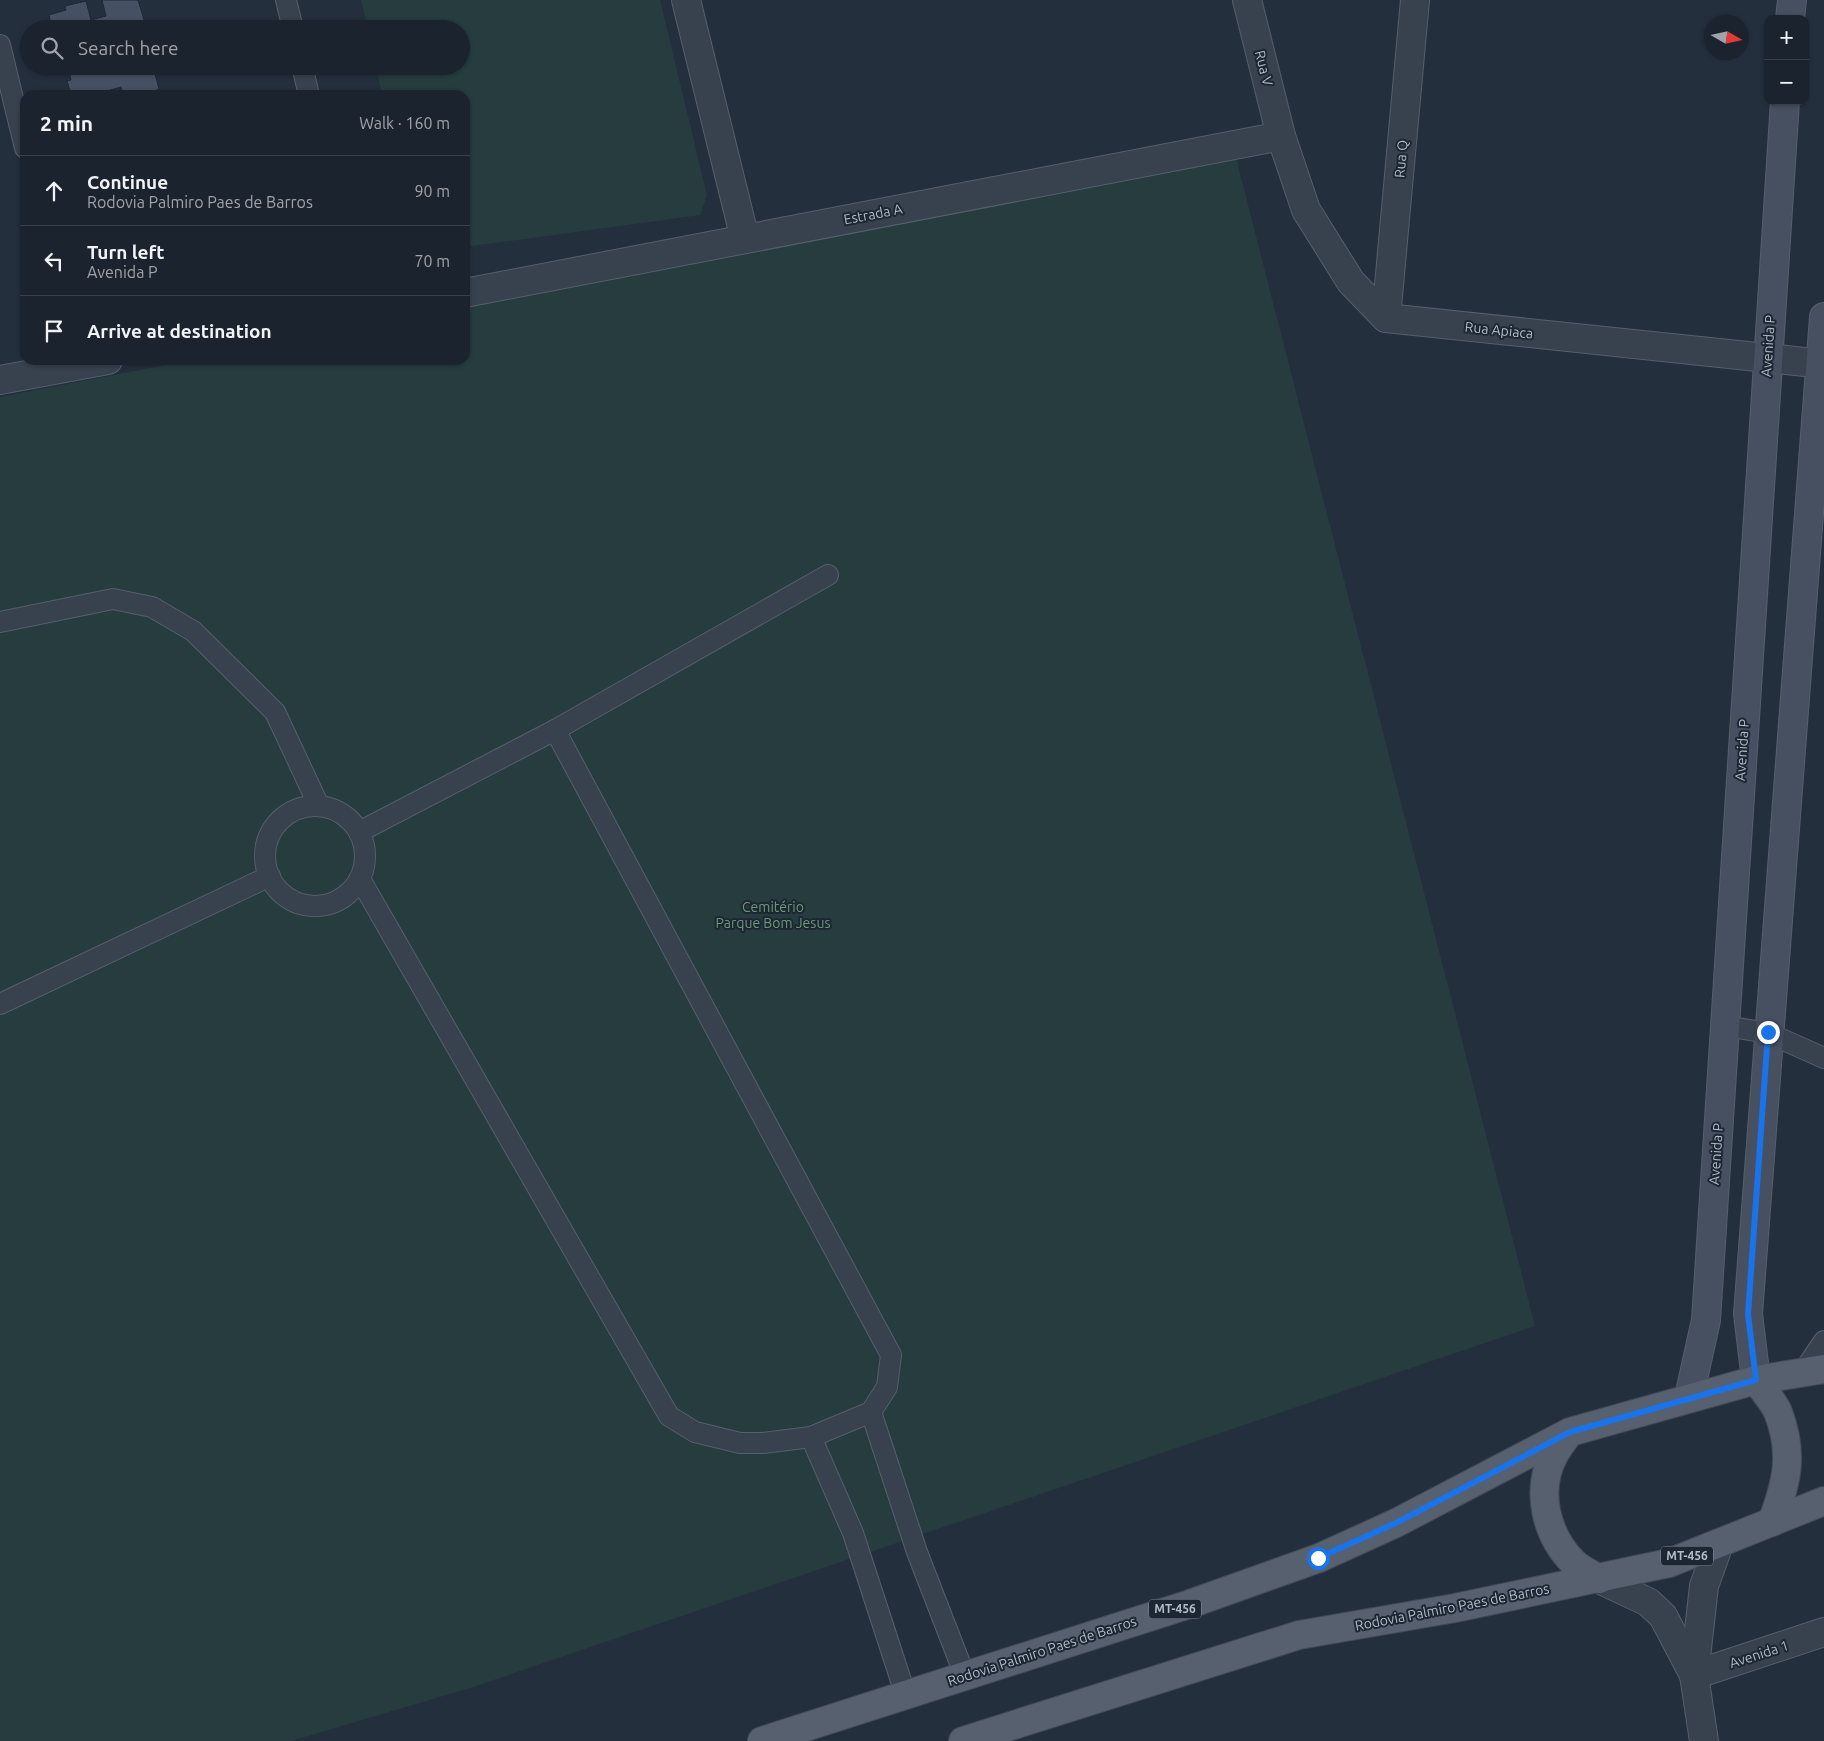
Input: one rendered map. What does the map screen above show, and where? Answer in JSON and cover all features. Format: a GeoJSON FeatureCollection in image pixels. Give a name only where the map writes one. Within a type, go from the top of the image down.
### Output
{"type":"FeatureCollection","features":[{"type":"Feature","properties":{"kind":"main road","name":"Rodovia Palmiro Paes de Barros"},"geometry":{"type":"LineString","coordinates":[[762,1741],[905,1693],[965,1676],[1190,1604],[1318,1558],[1396,1523],[1570,1432],[1756,1380],[1814,1370]]}},
{"type":"Feature","properties":{"kind":"main road"},"geometry":{"type":"LineString","coordinates":[[1756,1380],[1777,1411],[1788,1447],[1786,1485],[1772,1522]]}},
{"type":"Feature","properties":{"kind":"main road"},"geometry":{"type":"LineString","coordinates":[[1570,1432],[1553,1456],[1544,1484],[1545,1513],[1555,1541],[1574,1563],[1599,1579]]}},
{"type":"Feature","properties":{"kind":"main road","name":"Rodovia Palmiro Paes de Barros"},"geometry":{"type":"LineString","coordinates":[[962,1741],[1299,1635],[1455,1608],[1669,1563],[1824,1501]]}},
{"type":"Feature","properties":{"kind":"street"},"geometry":{"type":"LineString","coordinates":[[686,0],[745,239]]}},
{"type":"Feature","properties":{"kind":"street","name":"Rua V"},"geometry":{"type":"LineString","coordinates":[[1247,0],[1281,136]]}},
{"type":"Feature","properties":{"kind":"street","name":"Rua Q"},"geometry":{"type":"LineString","coordinates":[[1386,318],[1415,0]]}},
{"type":"Feature","properties":{"kind":"street"},"geometry":{"type":"LineString","coordinates":[[1790,15],[1792,0]]}},
{"type":"Feature","properties":{"kind":"street","name":"Avenida P"},"geometry":{"type":"LineString","coordinates":[[1689,1398],[1706,1320],[1785,105]]}},
{"type":"Feature","properties":{"kind":"street"},"geometry":{"type":"LineString","coordinates":[[1281,136],[1306,210],[1351,282],[1386,318]]}},
{"type":"Feature","properties":{"kind":"street","name":"Estrada A"},"geometry":{"type":"LineString","coordinates":[[470,292],[1281,136]]}},
{"type":"Feature","properties":{"kind":"street"},"geometry":{"type":"LineString","coordinates":[[1756,1380],[1748,1314],[1768,1032],[1822,364],[1824,317]]}},
{"type":"Feature","properties":{"kind":"street","name":"Rua Apiaca"},"geometry":{"type":"LineString","coordinates":[[1386,318],[1822,364]]}},
{"type":"Feature","properties":{"kind":"street"},"geometry":{"type":"LineString","coordinates":[[0,380],[67,365]]}},
{"type":"Feature","properties":{"kind":"street"},"geometry":{"type":"LineString","coordinates":[[1704,1741],[1694,1675],[1704,1586],[1719,1544]]}},
{"type":"Feature","properties":{"kind":"street"},"geometry":{"type":"LineString","coordinates":[[1599,1579],[1648,1602],[1663,1616],[1694,1675]]}},
{"type":"Feature","properties":{"kind":"street","name":"Avenida 1"},"geometry":{"type":"LineString","coordinates":[[1694,1675],[1824,1632]]}},
{"type":"Feature","properties":{"kind":"lane"},"geometry":{"type":"LineString","coordinates":[[286,0],[291,20]]}},
{"type":"Feature","properties":{"kind":"lane"},"geometry":{"type":"LineString","coordinates":[[0,45],[20,127]]}},
{"type":"Feature","properties":{"kind":"lane"},"geometry":{"type":"LineString","coordinates":[[304,75],[308,90]]}},
{"type":"Feature","properties":{"kind":"lane"},"geometry":{"type":"LineString","coordinates":[[360,832],[555,730],[828,575]]}},
{"type":"Feature","properties":{"kind":"lane"},"geometry":{"type":"LineString","coordinates":[[0,622],[113,599],[152,607],[193,631],[275,712],[319,806]]}},
{"type":"Feature","properties":{"kind":"lane"},"geometry":{"type":"LineString","coordinates":[[360,879],[670,1416],[694,1432],[740,1443],[763,1443],[811,1437],[871,1412],[887,1387],[891,1355],[555,730]]}},
{"type":"Feature","properties":{"kind":"lane"},"geometry":{"type":"LineString","coordinates":[[319,806],[335,809],[350,819],[360,832],[365,848],[365,864],[360,879],[350,892],[337,901],[322,906],[306,905],[291,900],[278,890],[270,876],[265,859],[268,842],[275,827],[287,815],[302,808],[319,806]]}},
{"type":"Feature","properties":{"kind":"lane"},"geometry":{"type":"LineString","coordinates":[[0,1004],[270,876]]}},
{"type":"Feature","properties":{"kind":"lane"},"geometry":{"type":"LineString","coordinates":[[1724,1026],[1768,1032],[1824,1058]]}},
{"type":"Feature","properties":{"kind":"lane"},"geometry":{"type":"LineString","coordinates":[[1814,1370],[1824,1340]]}},
{"type":"Feature","properties":{"kind":"lane"},"geometry":{"type":"LineString","coordinates":[[871,1412],[917,1552],[965,1676]]}},
{"type":"Feature","properties":{"kind":"lane"},"geometry":{"type":"LineString","coordinates":[[811,1437],[853,1533],[905,1693]]}},
{"type":"Feature","properties":{"kind":"green space"},"geometry":{"type":"Polygon","coordinates":[[[361,0],[660,0],[707,195],[700,215],[470,246],[470,90],[381,90],[378,75],[470,75],[470,20],[366,20],[361,0]]]}},
{"type":"Feature","properties":{"kind":"green space","name":"Cemitério Parque Bom Jesus"},"geometry":{"type":"Polygon","coordinates":[[[1236,158],[1535,1326],[470,1688],[291,1741],[0,1741],[0,397],[166,365],[470,365],[470,306],[1236,158]]]}},
{"type":"Feature","properties":{"kind":"building"},"geometry":{"type":"Polygon","coordinates":[[[102,0],[138,0],[144,20],[91,20],[106,16],[102,0]]]}},
{"type":"Feature","properties":{"kind":"building"},"geometry":{"type":"Polygon","coordinates":[[[86,1],[91,20],[50,20],[49,15],[66,10],[65,6],[86,1]]]}},
{"type":"Feature","properties":{"kind":"building"},"geometry":{"type":"Polygon","coordinates":[[[70,75],[155,75],[159,89],[122,90],[121,87],[110,90],[70,90],[67,81],[71,80],[70,75]]]}},
{"type":"Feature","properties":{"kind":"route"},"geometry":{"type":"LineString","coordinates":[[1318,1558],[1396,1523],[1570,1432],[1756,1380],[1748,1314],[1768,1032]]}}]}
